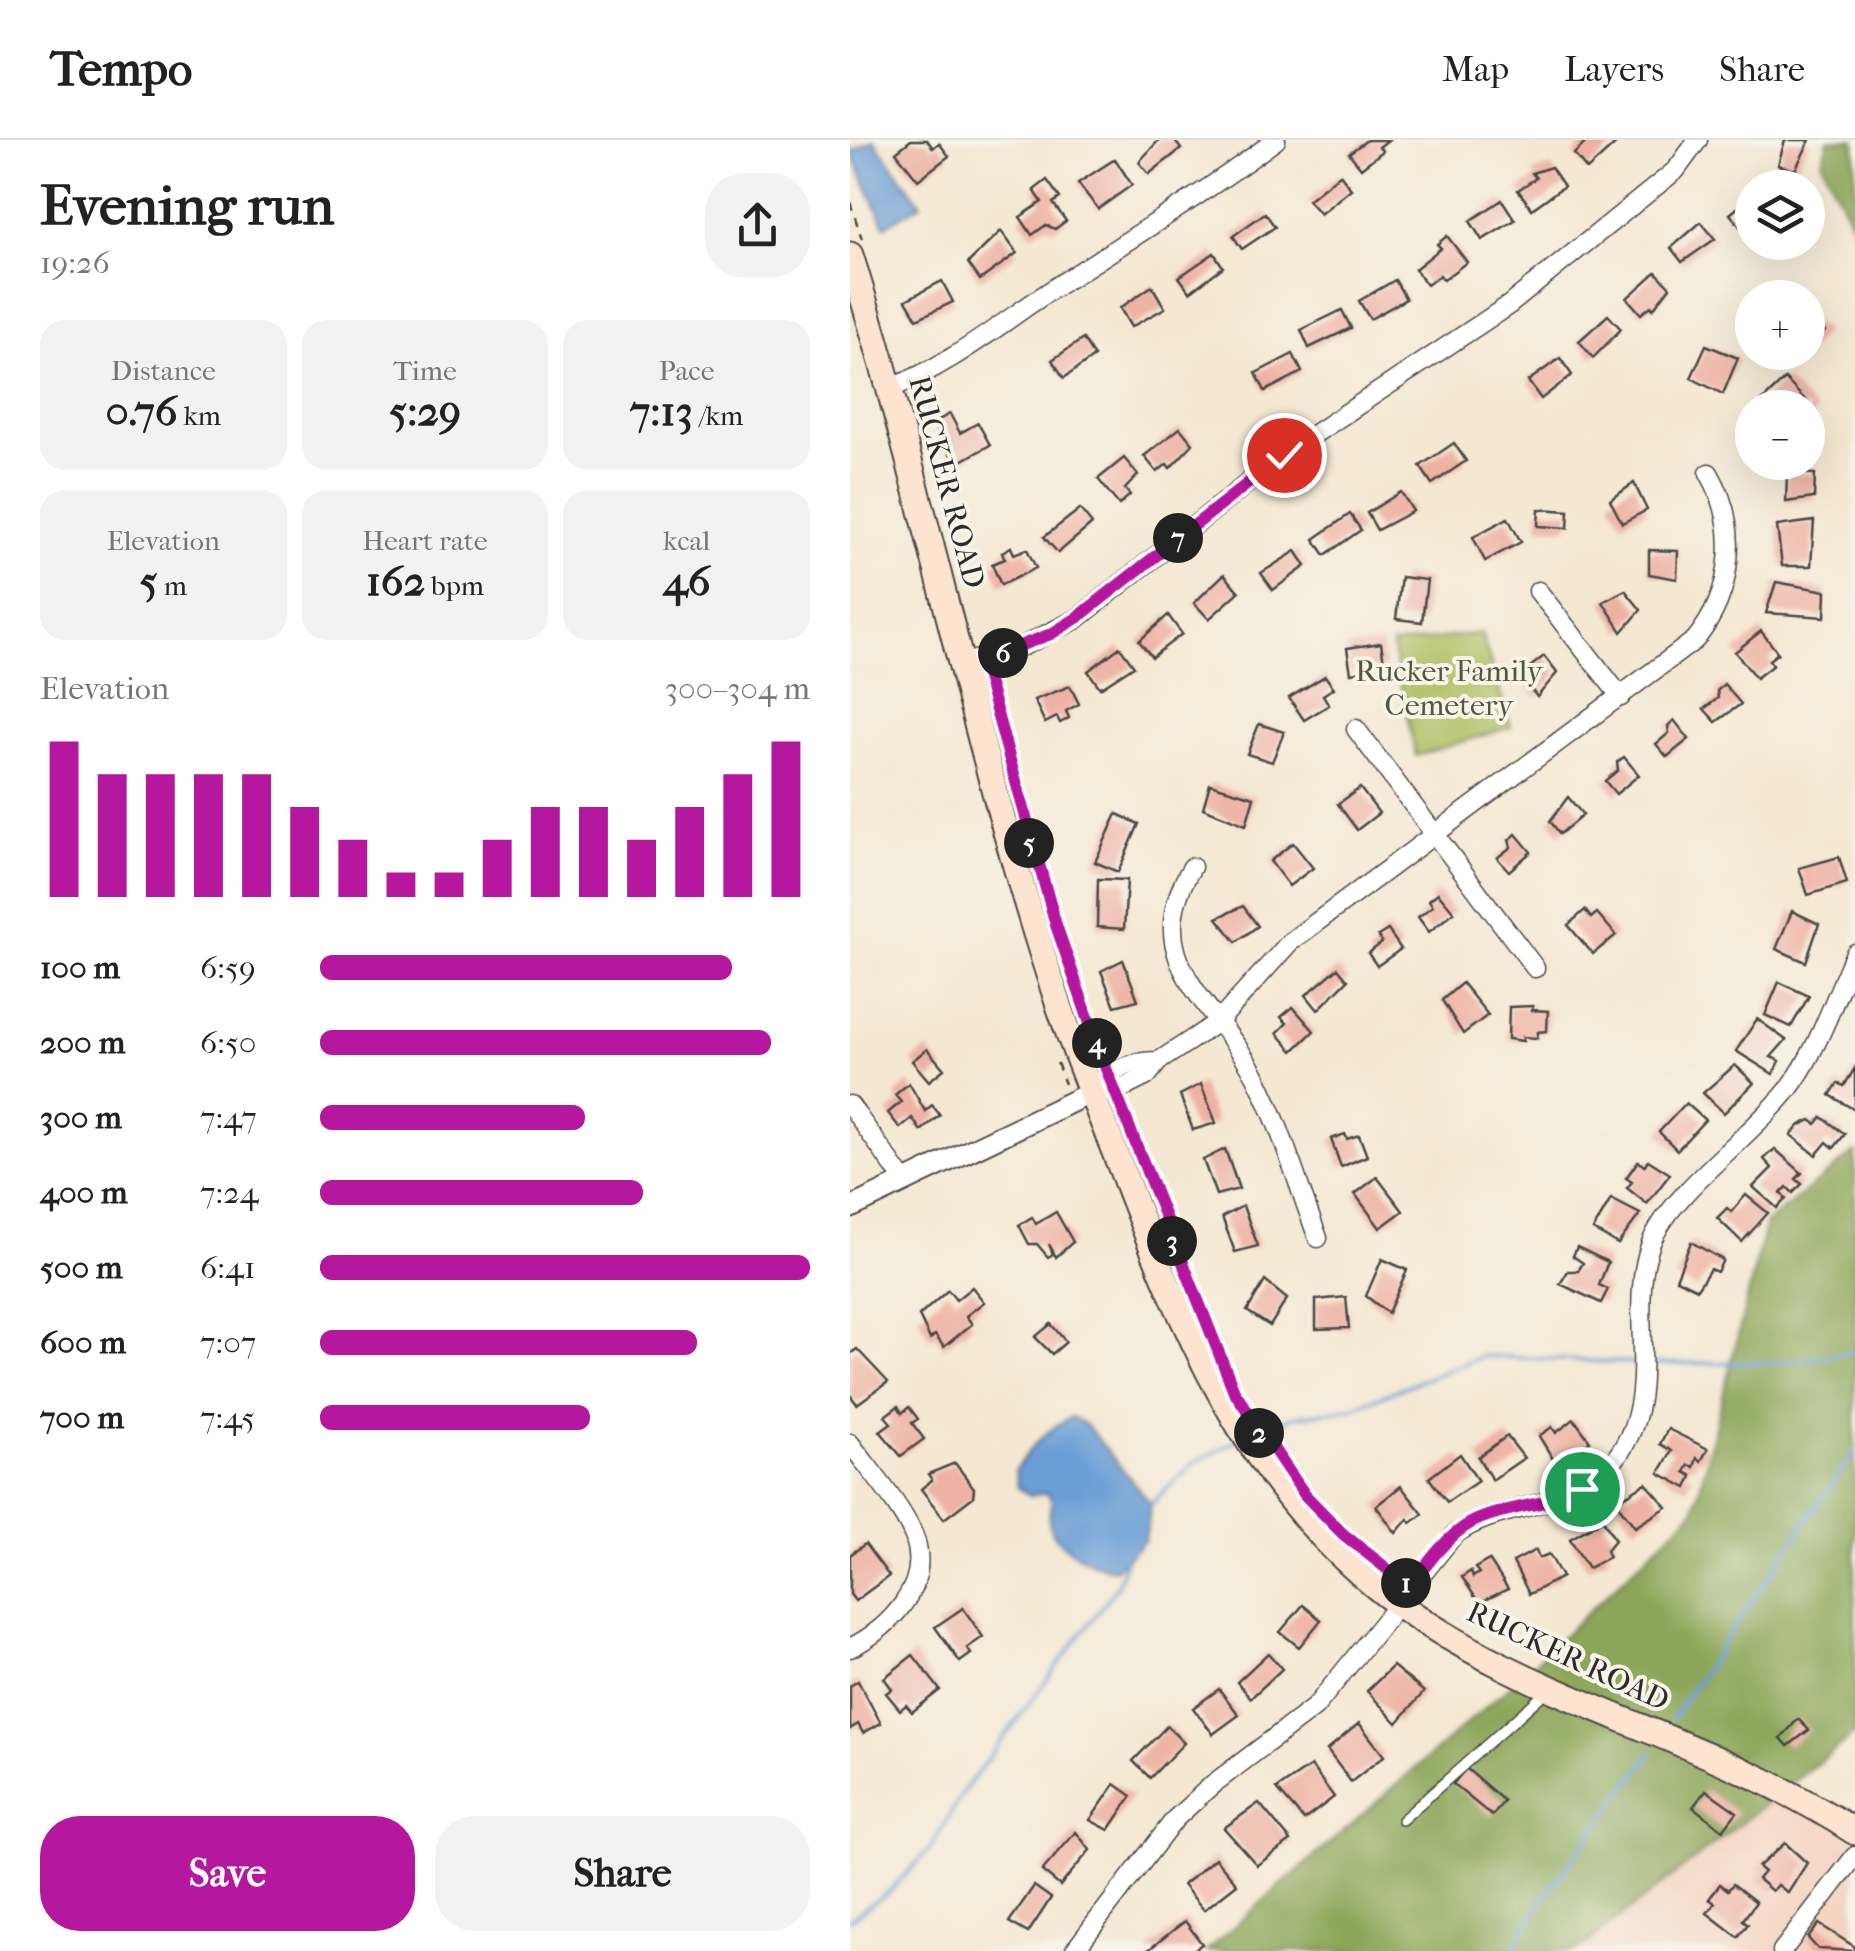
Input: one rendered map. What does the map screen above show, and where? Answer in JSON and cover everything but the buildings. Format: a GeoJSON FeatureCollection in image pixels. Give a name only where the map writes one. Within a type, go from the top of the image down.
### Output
{"type":"FeatureCollection","features":[{"type":"Feature","properties":{"kind":"main road","name":"RUCKER ROAD"},"geometry":{"type":"LineString","coordinates":[[858,252],[888,389],[972,662],[1053,989],[1097,1090],[1187,1332],[1232,1417],[1291,1502],[1345,1558],[1404,1595],[1454,1640],[1774,1784],[1855,1832]]}},
{"type":"Feature","properties":{"kind":"street"},"geometry":{"type":"LineString","coordinates":[[888,389],[971,349],[1062,282],[1185,207],[1276,140]]}},
{"type":"Feature","properties":{"kind":"street"},"geometry":{"type":"LineString","coordinates":[[972,662],[1037,640],[1077,618],[1284,455],[1509,305],[1676,170],[1698,140]]}},
{"type":"Feature","properties":{"kind":"street"},"geometry":{"type":"LineString","coordinates":[[850,1208],[1097,1090],[1137,1061],[1158,1061],[1218,1022],[1290,942],[1695,640],[1720,603],[1726,574],[1728,521],[1722,496],[1709,472]]}},
{"type":"Feature","properties":{"kind":"street"},"geometry":{"type":"LineString","coordinates":[[1538,591],[1621,697]]}},
{"type":"Feature","properties":{"kind":"street"},"geometry":{"type":"LineString","coordinates":[[1356,729],[1535,968]]}},
{"type":"Feature","properties":{"kind":"street"},"geometry":{"type":"LineString","coordinates":[[1192,867],[1175,903],[1174,946],[1186,979],[1258,1080],[1318,1238]]}},
{"type":"Feature","properties":{"kind":"street"},"geometry":{"type":"LineString","coordinates":[[1074,1951],[1175,1819],[1213,1784],[1316,1707],[1439,1550],[1471,1523],[1563,1498],[1582,1489],[1613,1461],[1640,1405],[1646,1265],[1660,1226],[1798,1076],[1855,953]]}},
{"type":"Feature","properties":{"kind":"street"},"geometry":{"type":"LineString","coordinates":[[850,1105],[904,1181]]}},
{"type":"Feature","properties":{"kind":"street"},"geometry":{"type":"LineString","coordinates":[[850,1443],[915,1538],[918,1568],[906,1598],[882,1632],[850,1648]]}},
{"type":"Feature","properties":{"kind":"street"},"geometry":{"type":"LineString","coordinates":[[1782,1951],[1855,1856]]}},
{"type":"Feature","properties":{"kind":"lane"},"geometry":{"type":"LineString","coordinates":[[1402,1820],[1552,1686]]}},
{"type":"Feature","properties":{"kind":"path"},"geometry":{"type":"LineString","coordinates":[[850,202],[858,252]]}},
{"type":"Feature","properties":{"kind":"path"},"geometry":{"type":"LineString","coordinates":[[972,662],[1014,780]]}},
{"type":"Feature","properties":{"kind":"path"},"geometry":{"type":"LineString","coordinates":[[1050,908],[1097,1090],[1168,1230]]}},
{"type":"Feature","properties":{"kind":"path"},"geometry":{"type":"LineString","coordinates":[[1052,1048],[1097,1090]]}},
{"type":"Feature","properties":{"kind":"path"},"geometry":{"type":"LineString","coordinates":[[1383,1564],[1404,1595]]}},
{"type":"Feature","properties":{"kind":"shaded area"},"geometry":{"type":"Polygon","coordinates":[[[1795,1781],[1855,1834],[1855,1951],[1577,1951],[1795,1781]]]}},
{"type":"Feature","properties":{"kind":"green space"},"geometry":{"type":"Polygon","coordinates":[[[1828,140],[1855,140],[1855,230],[1822,162],[1828,140]]]}},
{"type":"Feature","properties":{"kind":"green space","name":"Rucker Family Cemetery"},"geometry":{"type":"Polygon","coordinates":[[[1481,633],[1511,727],[1416,756],[1392,645],[1481,633]]]}},
{"type":"Feature","properties":{"kind":"green space"},"geometry":{"type":"Polygon","coordinates":[[[1855,1152],[1855,1734],[1577,1951],[1206,1951],[1519,1678],[1694,1511],[1766,1223],[1855,1152]]]}},
{"type":"Feature","properties":{"kind":"water"},"geometry":{"type":"Polygon","coordinates":[[[874,140],[921,204],[885,226],[851,152],[874,140]]]}},
{"type":"Feature","properties":{"kind":"water"},"geometry":{"type":"Polygon","coordinates":[[[1072,1417],[1086,1425],[1151,1504],[1145,1540],[1115,1569],[1089,1561],[1065,1546],[1051,1529],[1052,1501],[1047,1493],[1030,1496],[1018,1487],[1015,1471],[1027,1454],[1047,1433],[1072,1417]]]}},
{"type":"Feature","properties":{"kind":"waterway"},"geometry":{"type":"LineString","coordinates":[[1648,1364],[1787,1362],[1855,1352]]}},
{"type":"Feature","properties":{"kind":"waterway"},"geometry":{"type":"LineString","coordinates":[[1256,1431],[1294,1417],[1351,1408],[1483,1356],[1634,1363]]}},
{"type":"Feature","properties":{"kind":"waterway"},"geometry":{"type":"LineString","coordinates":[[1151,1504],[1194,1463],[1239,1439]]}},
{"type":"Feature","properties":{"kind":"waterway"},"geometry":{"type":"LineString","coordinates":[[1672,1718],[1855,1451]]}},
{"type":"Feature","properties":{"kind":"waterway"},"geometry":{"type":"LineString","coordinates":[[850,1919],[891,1890],[931,1848],[963,1792],[1117,1586],[1125,1561]]}},
{"type":"Feature","properties":{"kind":"waterway"},"geometry":{"type":"LineString","coordinates":[[1512,1951],[1540,1903],[1652,1753]]}},
{"type":"Feature","properties":{"kind":"route"},"geometry":{"type":"LineString","coordinates":[[1284,455],[1077,618],[1024,646],[982,660],[1028,838],[1103,1061],[1202,1319],[1234,1391],[1260,1435],[1305,1495],[1343,1534],[1410,1587],[1439,1550],[1471,1523],[1543,1506],[1582,1489]]}}]}
